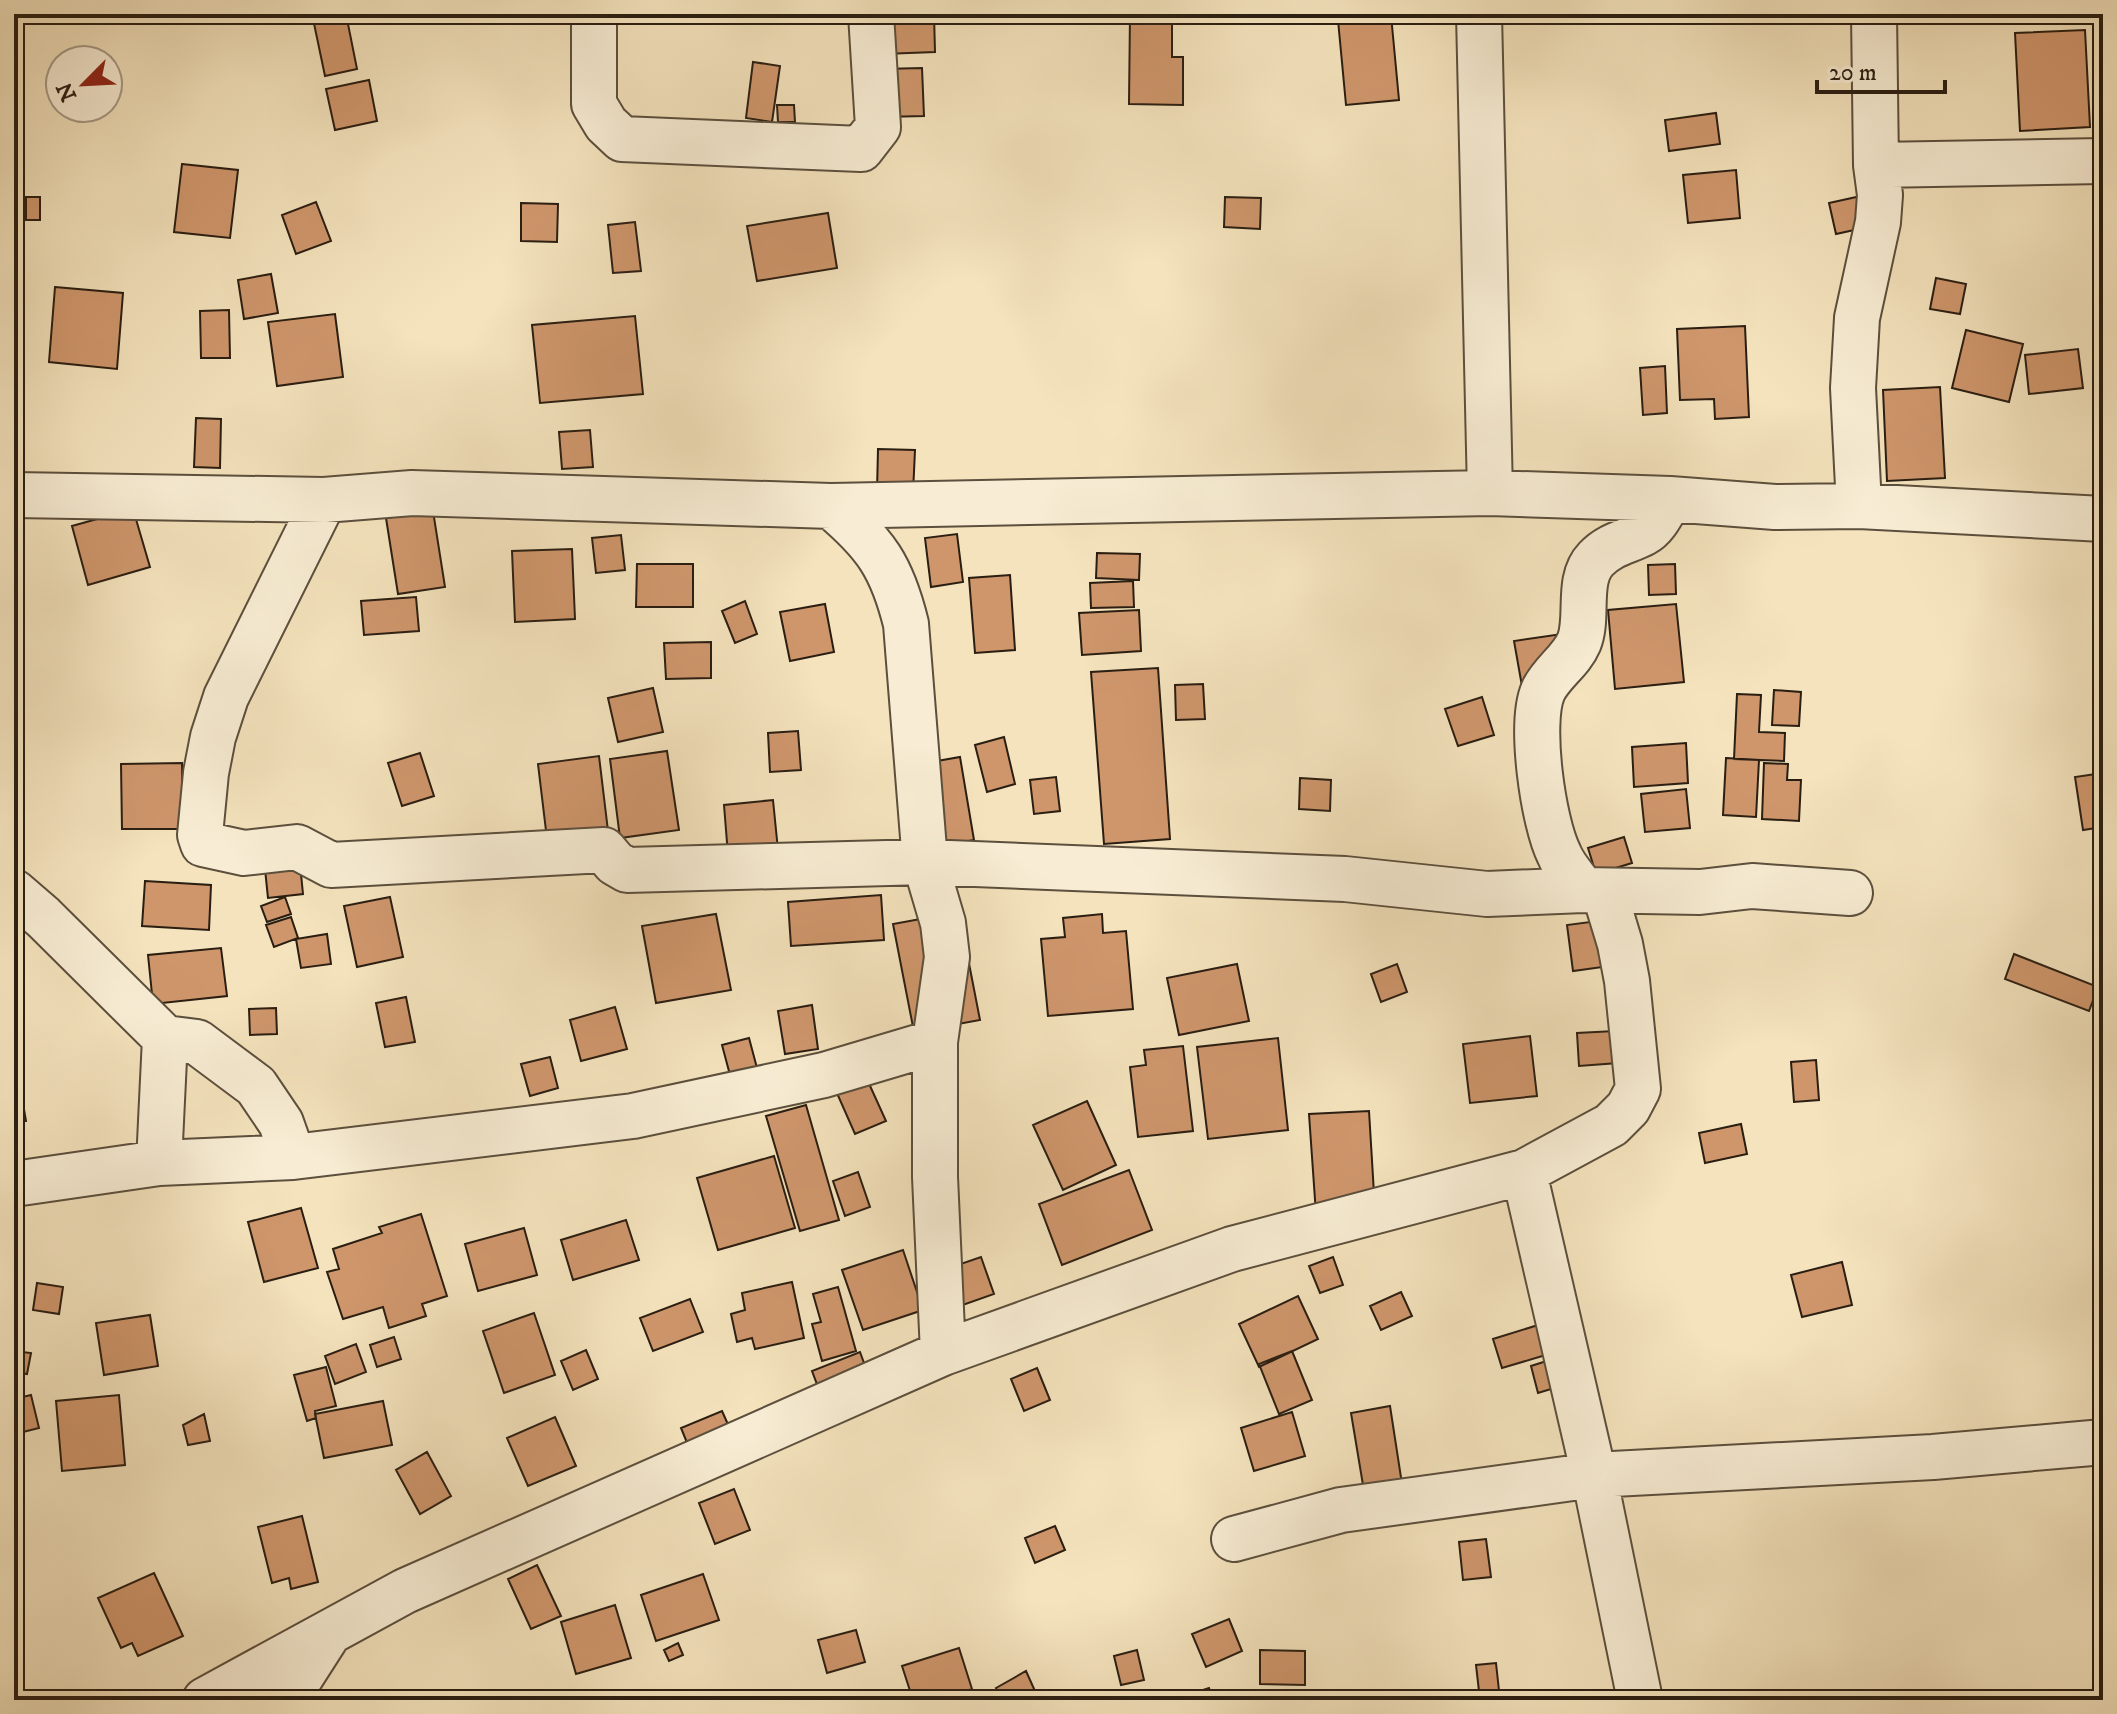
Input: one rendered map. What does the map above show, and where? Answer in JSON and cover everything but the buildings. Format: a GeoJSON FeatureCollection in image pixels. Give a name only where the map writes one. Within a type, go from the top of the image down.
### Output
{"type":"FeatureCollection","features":[{"type":"Feature","properties":{"kind":"street"},"geometry":{"type":"LineString","coordinates":[[594,14],[594,104],[606,124],[622,139],[861,149],[878,127],[871,14]]}},
{"type":"Feature","properties":{"kind":"street"},"geometry":{"type":"LineString","coordinates":[[1479,14],[1490,493]]}},
{"type":"Feature","properties":{"kind":"street"},"geometry":{"type":"LineString","coordinates":[[1859,506],[1853,388],[1857,318],[1878,222],[1880,195],[1876,165],[1874,14]]}},
{"type":"Feature","properties":{"kind":"street"},"geometry":{"type":"LineString","coordinates":[[1876,165],[2103,161]]}},
{"type":"Feature","properties":{"kind":"street"},"geometry":{"type":"LineString","coordinates":[[14,495],[324,500],[412,493],[831,506],[1490,493],[1670,499],[1775,507],[1859,506],[2103,519]]}},
{"type":"Feature","properties":{"kind":"street"},"geometry":{"type":"LineString","coordinates":[[205,1700],[405,1591],[943,1353],[1232,1249],[1524,1172],[1611,1125],[1628,1108],[1638,1089],[1627,981],[1620,944],[1593,890],[1559,856],[1543,799],[1539,765],[1540,700],[1544,689],[1580,641],[1590,568],[1615,544],[1645,533],[1670,499]]}},
{"type":"Feature","properties":{"kind":"street"},"geometry":{"type":"LineString","coordinates":[[324,500],[226,697],[206,773],[200,835],[203,844],[244,853],[297,847],[331,865],[604,850],[615,863],[627,870],[925,862],[1345,879],[1487,894],[1593,890],[1700,892],[1752,886],[1850,893]]}},
{"type":"Feature","properties":{"kind":"street"},"geometry":{"type":"LineString","coordinates":[[831,506],[864,534],[889,570],[906,624],[925,862],[943,923],[947,957],[935,1042],[935,1177],[943,1353]]}},
{"type":"Feature","properties":{"kind":"street"},"geometry":{"type":"LineString","coordinates":[[14,892],[165,1038],[197,1042],[256,1086],[281,1123],[293,1157]]}},
{"type":"Feature","properties":{"kind":"street"},"geometry":{"type":"LineString","coordinates":[[159,1163],[165,1038]]}},
{"type":"Feature","properties":{"kind":"street"},"geometry":{"type":"LineString","coordinates":[[14,1184],[159,1163],[293,1157],[633,1116],[824,1075],[935,1042]]}},
{"type":"Feature","properties":{"kind":"street"},"geometry":{"type":"LineString","coordinates":[[1524,1172],[1594,1475],[1640,1700]]}},
{"type":"Feature","properties":{"kind":"street"},"geometry":{"type":"LineString","coordinates":[[1234,1539],[1341,1510],[1594,1475],[1933,1457],[2103,1442]]}},
{"type":"Feature","properties":{"kind":"street"},"geometry":{"type":"LineString","coordinates":[[289,1700],[331,1631]]}}]}
